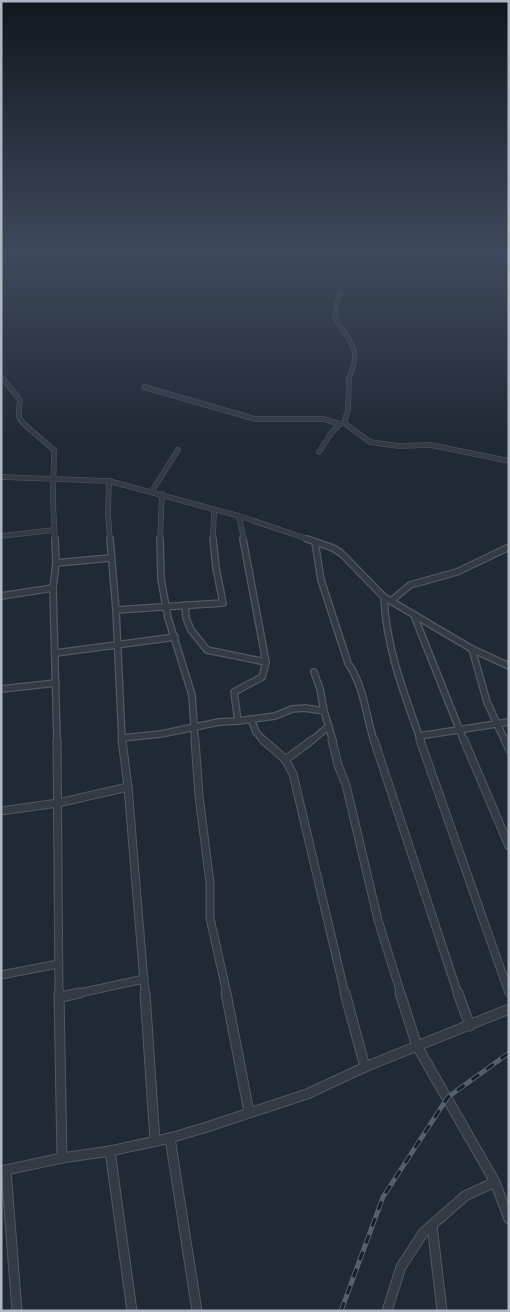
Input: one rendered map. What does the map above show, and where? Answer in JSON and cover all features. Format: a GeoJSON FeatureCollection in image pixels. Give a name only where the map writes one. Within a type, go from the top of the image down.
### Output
{"type":"FeatureCollection","features":[{"type":"Feature","properties":{"kind":"street"},"geometry":{"type":"LineString","coordinates":[[319,452],[332,432],[342,424],[348,410],[348,382],[355,361],[352,347],[336,321],[335,316]]}},
{"type":"Feature","properties":{"kind":"street"},"geometry":{"type":"LineString","coordinates":[[1,377],[20,400],[19,418],[23,425],[54,450],[55,460],[54,530],[56,563],[53,588],[56,653],[58,964],[62,1158]]}},
{"type":"Feature","properties":{"kind":"street"},"geometry":{"type":"LineString","coordinates":[[144,387],[255,419],[323,419],[342,424],[365,439],[379,444],[398,446],[431,445],[509,460]]}},
{"type":"Feature","properties":{"kind":"street"},"geometry":{"type":"LineString","coordinates":[[152,492],[178,450]]}},
{"type":"Feature","properties":{"kind":"street"},"geometry":{"type":"LineString","coordinates":[[1,477],[109,481],[239,516],[315,542],[341,553],[384,597],[415,618],[472,649],[509,666]]}},
{"type":"Feature","properties":{"kind":"street"},"geometry":{"type":"LineString","coordinates":[[109,481],[110,558],[116,610],[122,738],[128,787],[144,979],[154,1141]]}},
{"type":"Feature","properties":{"kind":"street"},"geometry":{"type":"LineString","coordinates":[[162,494],[159,556],[166,606],[192,695],[199,796],[210,883],[210,918],[250,1112]]}},
{"type":"Feature","properties":{"kind":"street"},"geometry":{"type":"LineString","coordinates":[[116,610],[223,603],[212,547],[214,510]]}},
{"type":"Feature","properties":{"kind":"street"},"geometry":{"type":"LineString","coordinates":[[238,720],[234,692],[262,677],[266,662],[239,516]]}},
{"type":"Feature","properties":{"kind":"street"},"geometry":{"type":"LineString","coordinates":[[1,536],[54,530]]}},
{"type":"Feature","properties":{"kind":"street"},"geometry":{"type":"LineString","coordinates":[[315,542],[321,580],[340,641],[364,696],[372,731],[444,955],[470,1026]]}},
{"type":"Feature","properties":{"kind":"street"},"geometry":{"type":"LineString","coordinates":[[391,601],[410,585],[457,572],[509,547]]}},
{"type":"Feature","properties":{"kind":"street"},"geometry":{"type":"LineString","coordinates":[[56,563],[110,558]]}},
{"type":"Feature","properties":{"kind":"street"},"geometry":{"type":"LineString","coordinates":[[1,596],[53,588]]}},
{"type":"Feature","properties":{"kind":"street"},"geometry":{"type":"LineString","coordinates":[[384,597],[384,618],[388,642],[399,683],[509,993]]}},
{"type":"Feature","properties":{"kind":"street"},"geometry":{"type":"LineString","coordinates":[[185,605],[184,614],[189,627],[207,650],[229,652],[266,662]]}},
{"type":"Feature","properties":{"kind":"street"},"geometry":{"type":"LineString","coordinates":[[415,618],[509,846]]}},
{"type":"Feature","properties":{"kind":"street"},"geometry":{"type":"LineString","coordinates":[[56,653],[175,637]]}},
{"type":"Feature","properties":{"kind":"street"},"geometry":{"type":"LineString","coordinates":[[472,649],[496,724],[509,749]]}},
{"type":"Feature","properties":{"kind":"street"},"geometry":{"type":"LineString","coordinates":[[314,672],[320,689],[338,765],[346,785],[378,920],[417,1046],[448,1097],[495,1182],[509,1219]]}},
{"type":"Feature","properties":{"kind":"street"},"geometry":{"type":"LineString","coordinates":[[1,689],[56,683]]}},
{"type":"Feature","properties":{"kind":"street"},"geometry":{"type":"LineString","coordinates":[[122,738],[161,734],[194,726],[275,716],[292,709],[305,708],[324,711]]}},
{"type":"Feature","properties":{"kind":"street"},"geometry":{"type":"LineString","coordinates":[[251,719],[252,726],[259,736],[285,760],[293,774],[328,916],[350,1016],[365,1067]]}},
{"type":"Feature","properties":{"kind":"street"},"geometry":{"type":"LineString","coordinates":[[419,736],[509,722]]}},
{"type":"Feature","properties":{"kind":"street"},"geometry":{"type":"LineString","coordinates":[[285,760],[329,726]]}},
{"type":"Feature","properties":{"kind":"street"},"geometry":{"type":"LineString","coordinates":[[1,811],[58,803],[128,787]]}},
{"type":"Feature","properties":{"kind":"street"},"geometry":{"type":"LineString","coordinates":[[1,975],[58,964]]}},
{"type":"Feature","properties":{"kind":"street"},"geometry":{"type":"LineString","coordinates":[[60,997],[144,979]]}},
{"type":"Feature","properties":{"kind":"street"},"geometry":{"type":"LineString","coordinates":[[17,1311],[4,1170],[170,1138],[307,1094],[365,1067],[509,1009]]}},
{"type":"Feature","properties":{"kind":"street"},"geometry":{"type":"LineString","coordinates":[[170,1138],[197,1311]]}},
{"type":"Feature","properties":{"kind":"street"},"geometry":{"type":"LineString","coordinates":[[110,1151],[132,1311]]}},
{"type":"Feature","properties":{"kind":"street"},"geometry":{"type":"LineString","coordinates":[[387,1311],[401,1267],[423,1233],[465,1196],[495,1182]]}},
{"type":"Feature","properties":{"kind":"street"},"geometry":{"type":"LineString","coordinates":[[432,1226],[442,1311]]}},
{"type":"Feature","properties":{"kind":"railway"},"geometry":{"type":"LineString","coordinates":[[341,1311],[383,1197],[448,1097],[509,1053]]}}]}
